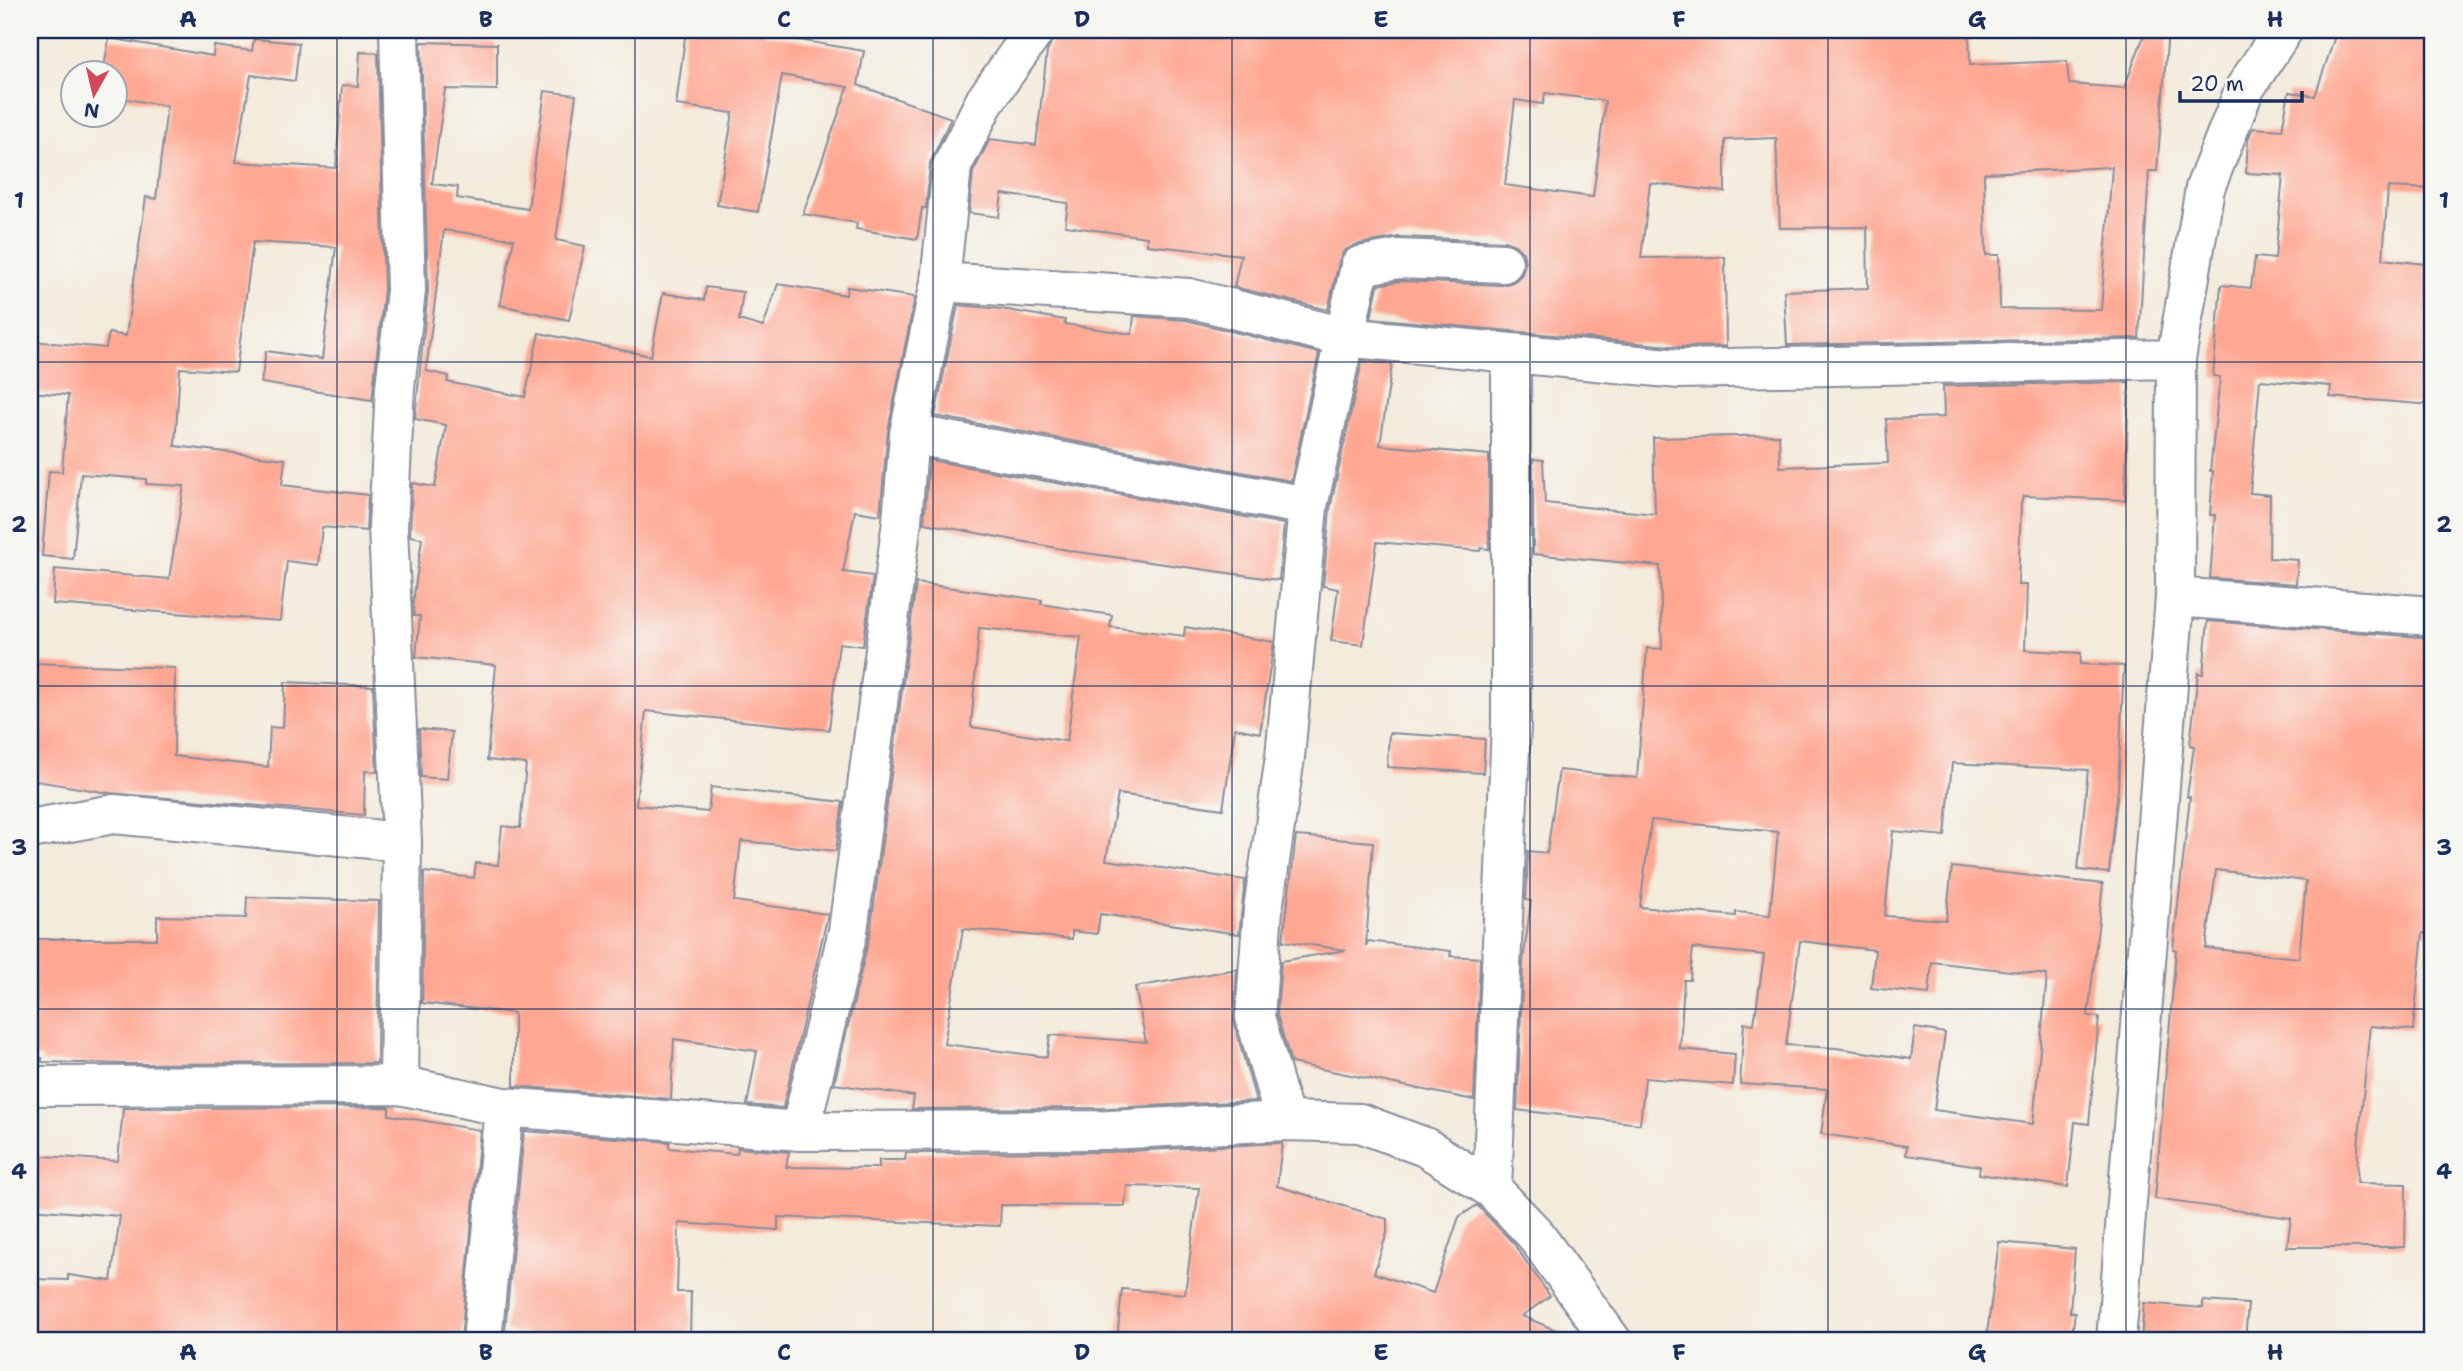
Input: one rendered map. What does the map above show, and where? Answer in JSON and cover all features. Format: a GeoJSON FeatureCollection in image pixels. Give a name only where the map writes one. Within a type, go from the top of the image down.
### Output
{"type":"FeatureCollection","features":[{"type":"Feature","properties":{"kind":"street"},"geometry":{"type":"LineString","coordinates":[[399,30],[406,290],[395,387],[388,527],[402,842],[399,1085]]}},
{"type":"Feature","properties":{"kind":"street"},"geometry":{"type":"LineString","coordinates":[[800,1131],[848,931],[902,521],[909,434],[940,282],[952,166],[985,101],[1035,30]]}},
{"type":"Feature","properties":{"kind":"street"},"geometry":{"type":"LineString","coordinates":[[2116,1341],[2175,597],[2176,359],[2205,188],[2245,88],[2283,30]]}},
{"type":"Feature","properties":{"kind":"street"},"geometry":{"type":"LineString","coordinates":[[1285,1121],[1255,1017],[1263,909],[1284,757],[1308,506],[1360,267],[1398,259],[1503,264]]}},
{"type":"Feature","properties":{"kind":"street"},"geometry":{"type":"LineString","coordinates":[[940,282],[1189,298],[1343,337],[1679,369],[2176,359]]}},
{"type":"Feature","properties":{"kind":"street"},"geometry":{"type":"LineString","coordinates":[[1492,1189],[1511,723],[1511,353]]}},
{"type":"Feature","properties":{"kind":"street"},"geometry":{"type":"LineString","coordinates":[[909,434],[1308,506]]}},
{"type":"Feature","properties":{"kind":"street"},"geometry":{"type":"LineString","coordinates":[[2175,597],[2433,616]]}},
{"type":"Feature","properties":{"kind":"street"},"geometry":{"type":"LineString","coordinates":[[30,829],[114,814],[402,842]]}},
{"type":"Feature","properties":{"kind":"street"},"geometry":{"type":"LineString","coordinates":[[30,1086],[399,1085],[504,1107],[800,1131],[1109,1130],[1285,1121],[1360,1123],[1425,1147],[1492,1189],[1534,1233],[1612,1341]]}},
{"type":"Feature","properties":{"kind":"street"},"geometry":{"type":"LineString","coordinates":[[482,1341],[504,1107]]}},
{"type":"Feature","properties":{"kind":"building"},"geometry":{"type":"Polygon","coordinates":[[[686,30],[764,30],[764,34],[864,51],[858,85],[951,118],[930,163],[926,208],[922,208],[917,239],[856,229],[857,223],[803,214],[848,87],[782,75],[758,212],[717,205],[733,113],[676,105],[686,30]]]}},
{"type":"Feature","properties":{"kind":"building"},"geometry":{"type":"Polygon","coordinates":[[[1056,30],[1969,30],[1970,65],[2067,61],[2069,84],[2124,88],[2146,30],[2168,30],[2157,171],[2149,171],[2139,338],[1787,345],[1784,291],[1868,288],[1867,227],[1780,228],[1776,138],[1725,140],[1725,192],[1650,183],[1641,258],[1725,257],[1726,346],[1680,347],[1371,318],[1378,285],[1400,281],[1502,285],[1514,282],[1522,274],[1525,263],[1523,253],[1515,245],[1504,241],[1399,237],[1355,245],[1344,251],[1339,261],[1328,310],[1234,287],[1241,255],[1147,245],[1147,237],[1065,226],[1068,203],[1002,194],[999,217],[969,213],[973,172],[990,139],[1036,145],[1047,52],[1056,30]],[[1545,93],[1543,104],[1515,100],[1505,185],[1593,197],[1605,101],[1545,93]],[[2112,167],[1984,173],[1986,255],[1999,255],[2000,309],[2101,310],[2112,167]]]}},
{"type":"Feature","properties":{"kind":"building"},"geometry":{"type":"Polygon","coordinates":[[[2337,30],[2433,30],[2433,189],[2388,187],[2383,259],[2433,265],[2433,405],[2330,397],[2331,386],[2260,380],[2250,493],[2270,495],[2269,558],[2298,560],[2296,584],[2210,578],[2215,515],[2210,515],[2213,471],[2210,471],[2220,377],[2213,376],[2221,285],[2251,288],[2255,257],[2275,259],[2283,175],[2246,173],[2248,139],[2253,128],[2282,130],[2289,92],[2315,96],[2337,30]]]}},
{"type":"Feature","properties":{"kind":"building"},"geometry":{"type":"Polygon","coordinates":[[[109,38],[213,56],[214,46],[252,51],[254,39],[299,43],[295,81],[251,75],[236,162],[336,168],[342,85],[358,86],[360,52],[378,53],[384,290],[372,400],[261,383],[266,351],[322,359],[336,247],[253,242],[236,372],[180,368],[175,446],[285,459],[282,485],[368,495],[366,531],[322,527],[318,565],[287,561],[280,621],[53,604],[55,569],[169,579],[184,486],[146,484],[146,479],[81,474],[73,559],[42,556],[49,471],[62,472],[68,395],[30,392],[33,341],[106,348],[109,333],[126,336],[146,197],[156,199],[167,106],[130,99],[130,60],[105,60],[109,38]]]}},
{"type":"Feature","properties":{"kind":"building"},"geometry":{"type":"Polygon","coordinates":[[[421,42],[497,44],[497,90],[445,89],[432,184],[458,187],[457,198],[528,209],[545,91],[576,95],[556,240],[585,246],[569,320],[500,305],[514,239],[444,230],[426,371],[449,376],[447,382],[525,397],[539,333],[651,356],[663,293],[704,300],[706,287],[743,292],[739,320],[763,327],[778,284],[846,295],[847,287],[915,297],[888,430],[880,515],[855,511],[843,572],[873,576],[863,646],[839,643],[829,730],[646,711],[636,805],[708,812],[711,787],[843,802],[836,851],[741,841],[734,901],[828,914],[783,1108],[747,1105],[757,1051],[674,1039],[671,1099],[514,1086],[514,1013],[422,1003],[424,872],[474,878],[476,863],[498,865],[502,826],[520,828],[526,764],[487,760],[496,665],[416,657],[420,616],[414,616],[413,602],[422,538],[410,536],[412,483],[435,487],[446,425],[415,419],[428,290],[421,42]]]}},
{"type":"Feature","properties":{"kind":"building"},"geometry":{"type":"Polygon","coordinates":[[[958,305],[1002,309],[1065,320],[1064,324],[1132,334],[1134,316],[1186,320],[1319,353],[1291,481],[935,416],[958,305]]]}},
{"type":"Feature","properties":{"kind":"building"},"geometry":{"type":"Polygon","coordinates":[[[1362,361],[1392,364],[1380,445],[1489,455],[1489,549],[1481,548],[1480,551],[1377,542],[1363,645],[1331,641],[1338,589],[1323,586],[1330,509],[1362,361]]]}},
{"type":"Feature","properties":{"kind":"building"},"geometry":{"type":"Polygon","coordinates":[[[2129,382],[2125,500],[2023,496],[2021,504],[2018,585],[2027,585],[2025,650],[2081,653],[2080,664],[2124,666],[2118,788],[2109,873],[2078,870],[2088,770],[1952,763],[1945,836],[1893,831],[1885,916],[1946,920],[1952,867],[2103,884],[2088,1016],[2099,1017],[2089,1124],[2075,1122],[2068,1187],[1979,1174],[1980,1166],[1906,1155],[1907,1146],[1821,1134],[1827,1089],[1740,1084],[1744,1023],[1754,1024],[1764,955],[1693,948],[1690,980],[1684,980],[1680,1049],[1735,1054],[1733,1085],[1645,1078],[1640,1124],[1517,1110],[1523,962],[1531,901],[1526,900],[1528,851],[1547,853],[1559,770],[1637,778],[1647,648],[1662,649],[1660,566],[1533,554],[1533,459],[1543,460],[1545,503],[1655,514],[1653,438],[1779,435],[1780,467],[1888,463],[1886,419],[1944,417],[1943,386],[2129,382]],[[1651,820],[1640,907],[1736,916],[1736,912],[1770,915],[1778,832],[1651,820]],[[1800,941],[1786,1045],[1836,1048],[1911,1059],[1915,1028],[1945,1033],[1934,1110],[2033,1124],[2047,975],[1932,962],[1929,994],[1871,988],[1875,950],[1800,941]]]}},
{"type":"Feature","properties":{"kind":"building"},"geometry":{"type":"Polygon","coordinates":[[[929,460],[1284,524],[1279,580],[1078,552],[924,523],[929,460]]]}},
{"type":"Feature","properties":{"kind":"building"},"geometry":{"type":"Polygon","coordinates":[[[916,583],[1042,600],[1041,604],[1112,615],[1110,627],[1184,636],[1185,627],[1274,642],[1260,733],[1235,728],[1223,809],[1118,794],[1106,860],[1245,880],[1239,934],[1100,914],[1097,934],[1072,931],[1072,939],[963,929],[944,1044],[1047,1057],[1050,1035],[1146,1042],[1135,987],[1237,969],[1234,1023],[1256,1101],[1108,1108],[912,1109],[914,1096],[834,1084],[870,934],[916,583]],[[979,628],[971,727],[1067,741],[1081,637],[979,628]]]}},
{"type":"Feature","properties":{"kind":"building"},"geometry":{"type":"Polygon","coordinates":[[[2208,621],[2433,638],[2433,934],[2423,933],[2413,1030],[2370,1026],[2358,1147],[2357,1183],[2406,1184],[2405,1247],[2287,1247],[2291,1218],[2155,1199],[2176,950],[2173,949],[2194,746],[2190,745],[2198,673],[2203,674],[2208,621]],[[2216,870],[2206,948],[2299,958],[2306,881],[2216,870]]]}},
{"type":"Feature","properties":{"kind":"building"},"geometry":{"type":"Polygon","coordinates":[[[30,663],[175,668],[174,756],[268,767],[270,727],[283,728],[285,682],[373,686],[377,772],[365,771],[364,815],[109,793],[30,780],[30,663]]]}},
{"type":"Feature","properties":{"kind":"building"},"geometry":{"type":"Polygon","coordinates":[[[419,729],[452,732],[447,779],[421,777],[419,729]]]}},
{"type":"Feature","properties":{"kind":"building"},"geometry":{"type":"Polygon","coordinates":[[[1389,733],[1485,739],[1483,773],[1387,767],[1389,733]]]}},
{"type":"Feature","properties":{"kind":"building"},"geometry":{"type":"Polygon","coordinates":[[[1296,836],[1373,842],[1366,946],[1368,941],[1451,951],[1450,956],[1480,958],[1474,1100],[1291,1063],[1277,1015],[1281,961],[1346,950],[1283,941],[1296,836]]]}},
{"type":"Feature","properties":{"kind":"building"},"geometry":{"type":"Polygon","coordinates":[[[247,897],[379,901],[377,1063],[124,1064],[42,1062],[42,1058],[30,1057],[30,939],[157,939],[157,916],[246,918],[247,897]]]}},
{"type":"Feature","properties":{"kind":"building"},"geometry":{"type":"Polygon","coordinates":[[[389,1107],[389,1115],[480,1130],[461,1341],[43,1341],[30,1338],[30,1279],[68,1280],[68,1275],[111,1281],[120,1216],[30,1209],[30,1155],[118,1161],[123,1108],[389,1107]]]}},
{"type":"Feature","properties":{"kind":"building"},"geometry":{"type":"Polygon","coordinates":[[[524,1131],[669,1142],[669,1148],[737,1154],[738,1148],[789,1152],[786,1167],[879,1168],[879,1160],[905,1160],[906,1153],[1110,1152],[1282,1143],[1277,1186],[1387,1219],[1387,1233],[1374,1273],[1433,1293],[1459,1217],[1477,1205],[1514,1244],[1550,1296],[1522,1316],[1582,1341],[1117,1341],[1122,1289],[1185,1294],[1199,1188],[1127,1186],[1125,1206],[1001,1205],[1000,1226],[778,1217],[778,1230],[679,1223],[677,1292],[691,1292],[690,1341],[570,1341],[570,1338],[505,1331],[524,1131]]]}},
{"type":"Feature","properties":{"kind":"building"},"geometry":{"type":"Polygon","coordinates":[[[1999,1242],[2075,1249],[2070,1312],[2075,1313],[2071,1341],[1986,1341],[1999,1242]]]}},
{"type":"Feature","properties":{"kind":"building"},"geometry":{"type":"Polygon","coordinates":[[[2203,1301],[2248,1304],[2245,1341],[2141,1341],[2144,1303],[2203,1308],[2203,1301]]]}}]}
